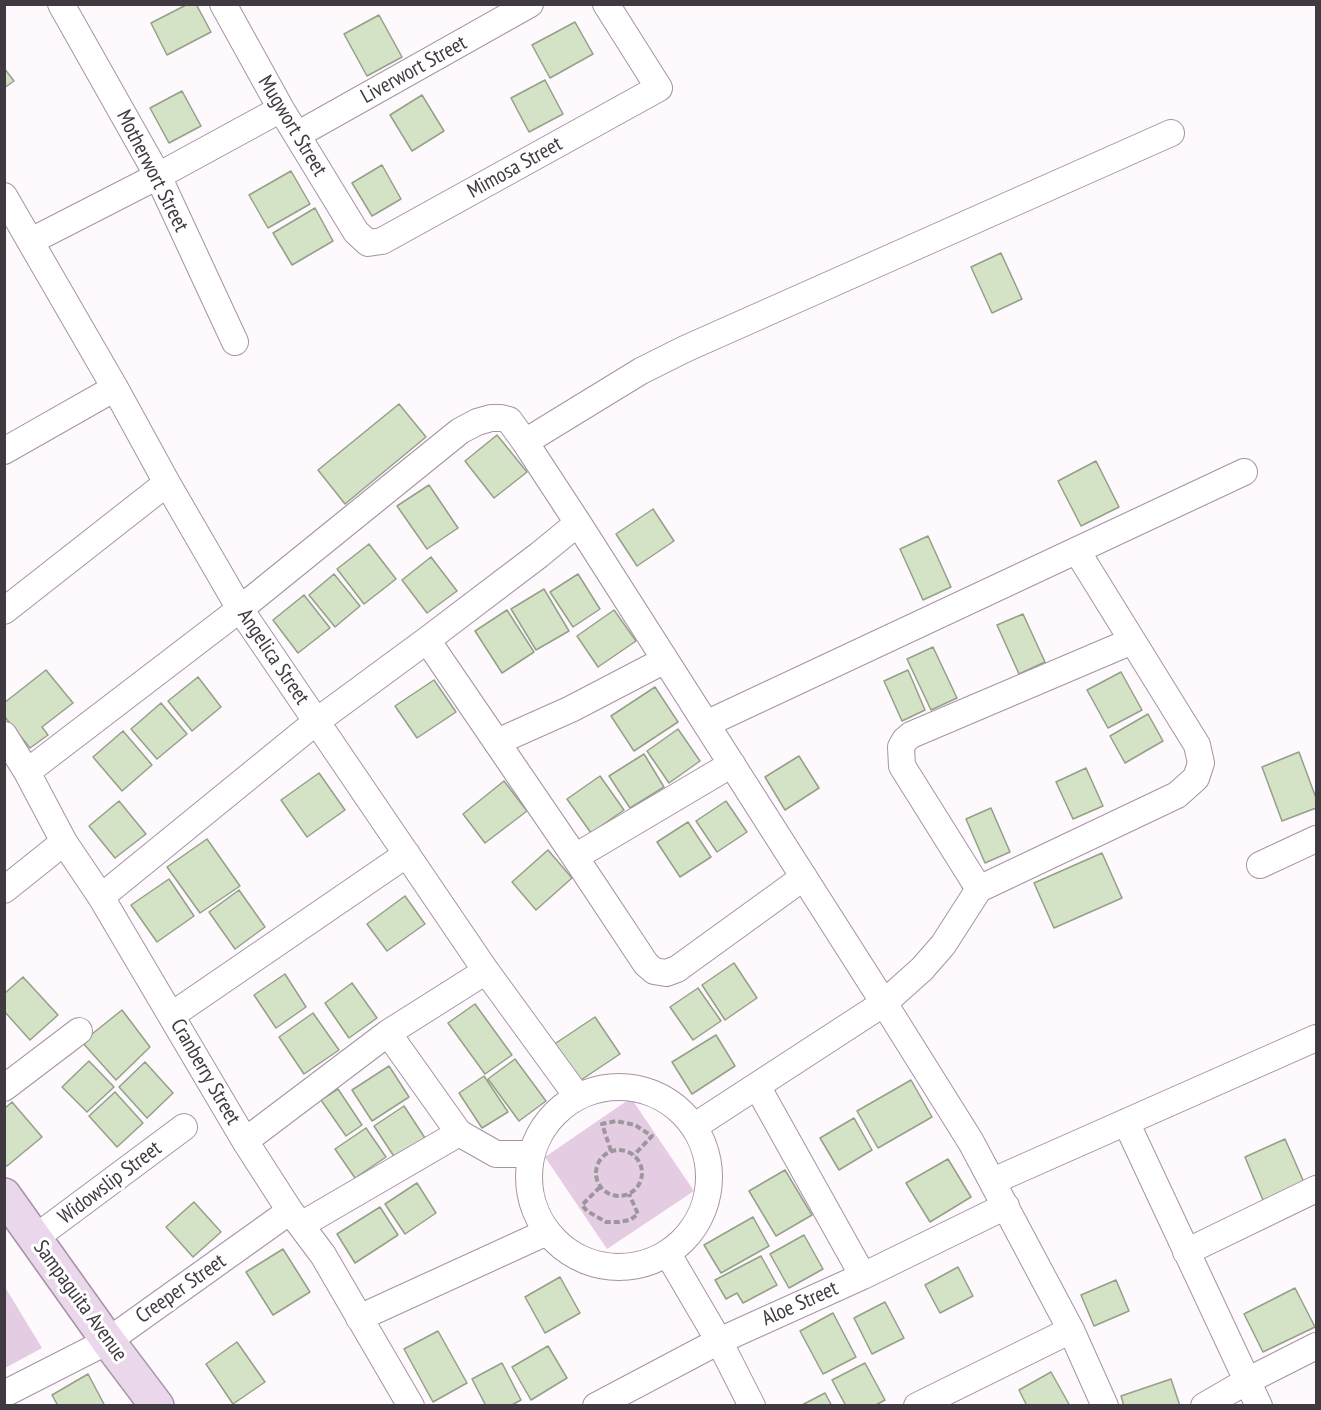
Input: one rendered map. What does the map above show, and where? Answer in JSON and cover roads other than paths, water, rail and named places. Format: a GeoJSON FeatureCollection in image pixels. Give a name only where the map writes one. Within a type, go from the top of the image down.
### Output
{"type":"FeatureCollection","features":[{"type":"Feature","properties":{"kind":"main road","name":"Sampaguita Avenue"},"geometry":{"type":"LineString","coordinates":[[4,1195],[157,1406]]}},
{"type":"Feature","properties":{"kind":"street","name":"Motherwort Street"},"geometry":{"type":"LineString","coordinates":[[61,4],[158,176],[235,342]]}},
{"type":"Feature","properties":{"kind":"street","name":"Mugwort Street"},"geometry":{"type":"LineString","coordinates":[[223,4],[281,109],[356,232],[368,243]]}},
{"type":"Feature","properties":{"kind":"street","name":"Liverwort Street"},"geometry":{"type":"LineString","coordinates":[[297,135],[530,4]]}},
{"type":"Feature","properties":{"kind":"street","name":"Mimosa Street"},"geometry":{"type":"LineString","coordinates":[[368,243],[382,241],[659,88],[606,4]]}},
{"type":"Feature","properties":{"kind":"street"},"geometry":{"type":"LineString","coordinates":[[31,242],[281,109]]}},
{"type":"Feature","properties":{"kind":"street"},"geometry":{"type":"LineString","coordinates":[[525,442],[641,371],[676,354],[1171,133]]}},
{"type":"Feature","properties":{"kind":"street","name":"Angelica Street"},"geometry":{"type":"LineString","coordinates":[[4,196],[240,609],[486,970],[577,1096]]}},
{"type":"Feature","properties":{"kind":"street"},"geometry":{"type":"LineString","coordinates":[[4,451],[115,388]]}},
{"type":"Feature","properties":{"kind":"street"},"geometry":{"type":"LineString","coordinates":[[27,772],[240,609],[460,431],[491,418],[509,420],[578,523],[971,1142],[1071,1330],[1105,1406]]}},
{"type":"Feature","properties":{"kind":"street"},"geometry":{"type":"LineString","coordinates":[[706,724],[1244,472]]}},
{"type":"Feature","properties":{"kind":"street"},"geometry":{"type":"LineString","coordinates":[[4,611],[167,483]]}},
{"type":"Feature","properties":{"kind":"street"},"geometry":{"type":"LineString","coordinates":[[101,897],[317,722],[539,555],[578,523]]}},
{"type":"Feature","properties":{"kind":"street"},"geometry":{"type":"LineString","coordinates":[[695,1126],[884,1003],[922,969],[944,945],[979,889],[1177,795],[1196,778],[1201,763],[1197,745],[1077,551]]}},
{"type":"Feature","properties":{"kind":"street"},"geometry":{"type":"LineString","coordinates":[[427,640],[646,964],[654,971],[666,973],[677,969],[804,877]]}},
{"type":"Feature","properties":{"kind":"street"},"geometry":{"type":"LineString","coordinates":[[979,889],[902,766],[901,747],[905,740],[911,735],[1132,641]]}},
{"type":"Feature","properties":{"kind":"street"},"geometry":{"type":"LineString","coordinates":[[497,742],[571,709],[665,660]]}},
{"type":"Feature","properties":{"kind":"street","name":"Cranberry Street"},"geometry":{"type":"LineString","coordinates":[[4,735],[27,772],[64,842],[101,897],[245,1141],[323,1255],[411,1406]]}},
{"type":"Feature","properties":{"kind":"street"},"geometry":{"type":"LineString","coordinates":[[575,857],[732,764]]}},
{"type":"Feature","properties":{"kind":"street"},"geometry":{"type":"LineString","coordinates":[[1260,865],[1317,839]]}},
{"type":"Feature","properties":{"kind":"street"},"geometry":{"type":"LineString","coordinates":[[4,890],[64,842]]}},
{"type":"Feature","properties":{"kind":"street"},"geometry":{"type":"LineString","coordinates":[[172,1015],[407,854]]}},
{"type":"Feature","properties":{"kind":"street"},"geometry":{"type":"LineString","coordinates":[[245,1141],[388,1033],[486,970]]}},
{"type":"Feature","properties":{"kind":"street"},"geometry":{"type":"LineString","coordinates":[[4,1088],[78,1031]]}},
{"type":"Feature","properties":{"kind":"street"},"geometry":{"type":"LineString","coordinates":[[388,1033],[459,1133],[496,1154],[532,1154]]}},
{"type":"Feature","properties":{"kind":"street"},"geometry":{"type":"LineString","coordinates":[[993,1181],[1317,1038]]}},
{"type":"Feature","properties":{"kind":"street"},"geometry":{"type":"LineString","coordinates":[[609,1086],[636,1088],[661,1097],[683,1113],[695,1126],[708,1160],[710,1188],[703,1214],[688,1237],[668,1254],[643,1266],[616,1269],[590,1264],[566,1251],[547,1232],[534,1208],[529,1181],[532,1154],[542,1129],[560,1108],[577,1096],[609,1086]]}},
{"type":"Feature","properties":{"kind":"street"},"geometry":{"type":"LineString","coordinates":[[758,1086],[863,1276]]}},
{"type":"Feature","properties":{"kind":"street"},"geometry":{"type":"LineString","coordinates":[[1126,1122],[1259,1406]]}},
{"type":"Feature","properties":{"kind":"street","name":"Widowslip Street"},"geometry":{"type":"LineString","coordinates":[[35,1238],[184,1127]]}},
{"type":"Feature","properties":{"kind":"street","name":"Creeper Street"},"geometry":{"type":"LineString","coordinates":[[4,1394],[108,1341],[296,1218],[459,1133]]}},
{"type":"Feature","properties":{"kind":"street"},"geometry":{"type":"LineString","coordinates":[[1186,1252],[1317,1189]]}},
{"type":"Feature","properties":{"kind":"street","name":"Aloe Street"},"geometry":{"type":"LineString","coordinates":[[596,1406],[719,1341],[863,1276],[1006,1206]]}},
{"type":"Feature","properties":{"kind":"street"},"geometry":{"type":"LineString","coordinates":[[359,1318],[547,1232]]}},
{"type":"Feature","properties":{"kind":"street"},"geometry":{"type":"LineString","coordinates":[[668,1254],[719,1341],[752,1406]]}},
{"type":"Feature","properties":{"kind":"street"},"geometry":{"type":"LineString","coordinates":[[917,1406],[1071,1330]]}},
{"type":"Feature","properties":{"kind":"street"},"geometry":{"type":"LineString","coordinates":[[1204,1406],[1247,1381],[1317,1346]]}}]}
